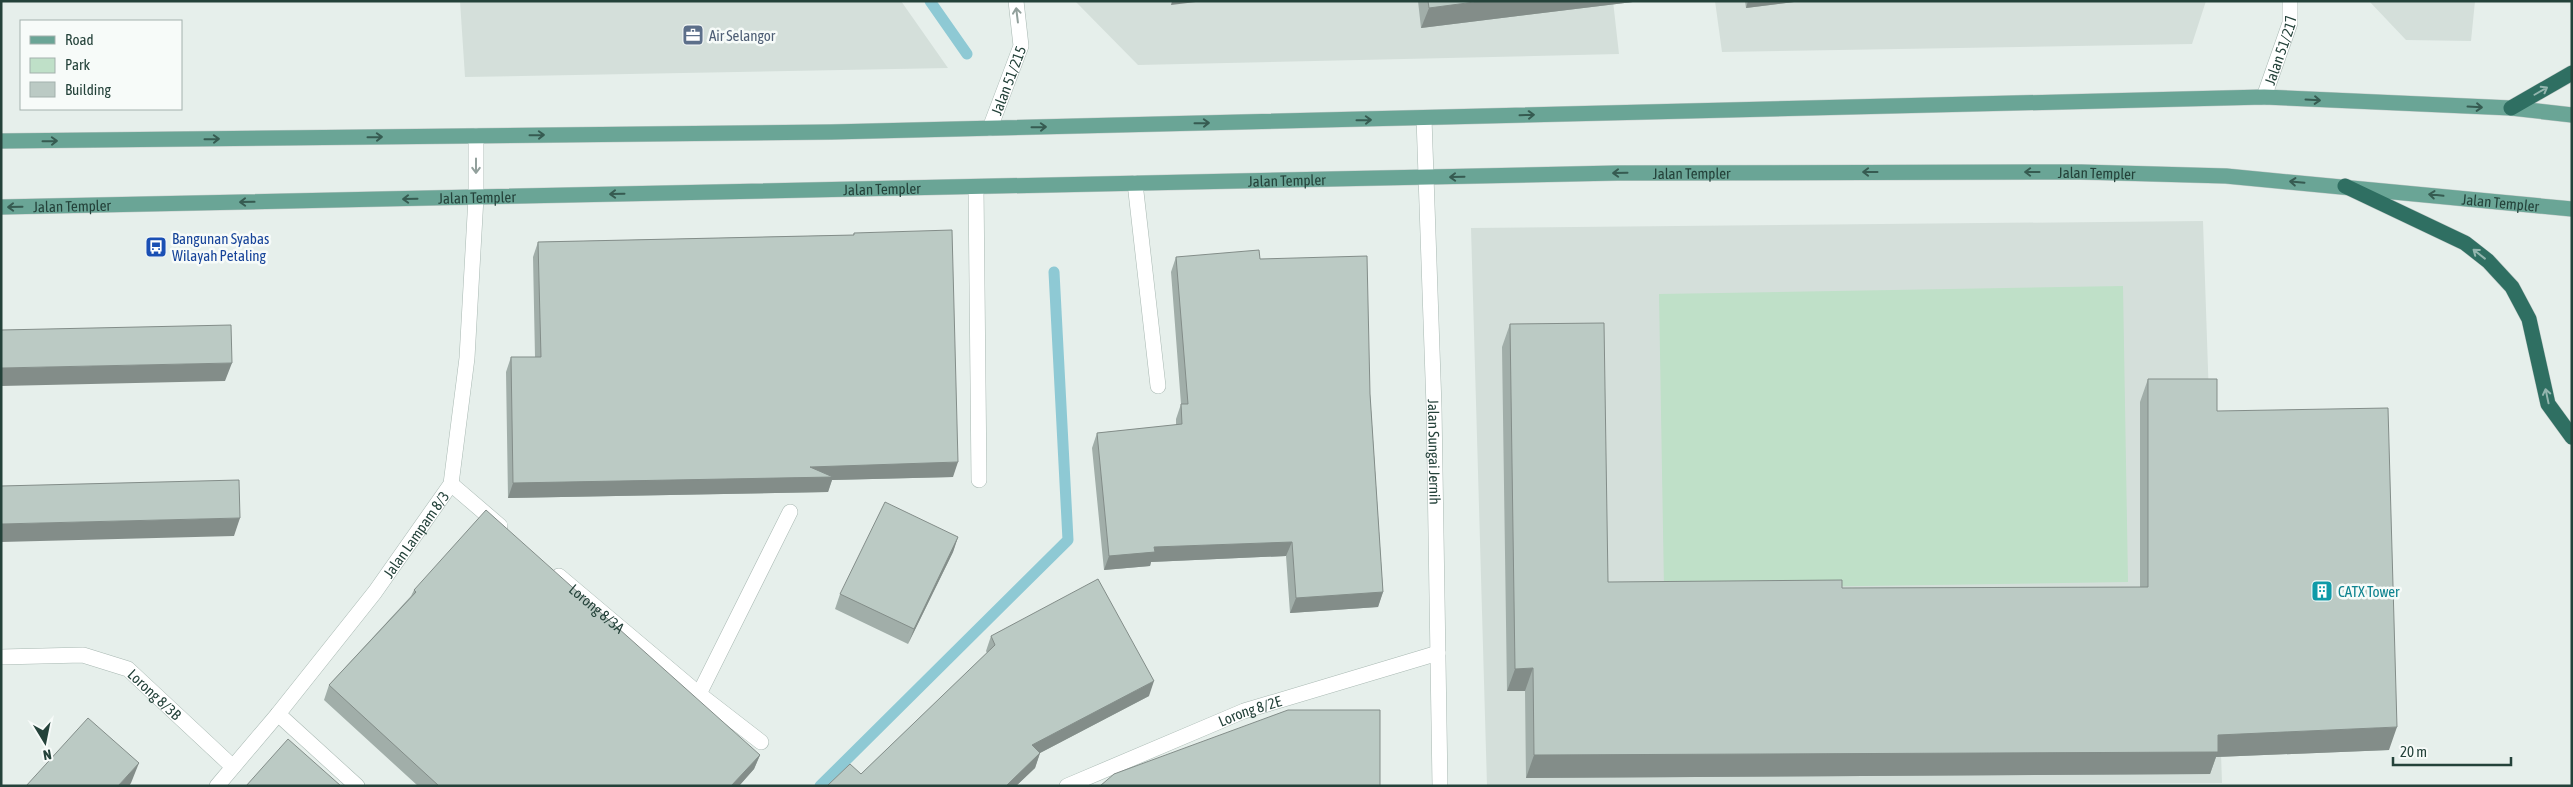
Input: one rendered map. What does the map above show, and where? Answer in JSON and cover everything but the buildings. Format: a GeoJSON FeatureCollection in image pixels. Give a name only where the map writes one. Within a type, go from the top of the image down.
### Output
{"type":"FeatureCollection","features":[{"type":"Feature","properties":{"kind":"highway"},"geometry":{"type":"LineString","coordinates":[[2511,108],[2572,73]]}},
{"type":"Feature","properties":{"kind":"highway"},"geometry":{"type":"LineString","coordinates":[[2346,186],[2465,243],[2488,261],[2512,287],[2529,319],[2538,351],[2548,404],[2572,438]]}},
{"type":"Feature","properties":{"kind":"main road"},"geometry":{"type":"LineString","coordinates":[[1,141],[990,128],[2264,97],[2511,108],[2572,115]]}},
{"type":"Feature","properties":{"kind":"main road","name":"Jalan Templer"},"geometry":{"type":"LineString","coordinates":[[1,207],[1627,173],[2081,172],[2226,176],[2572,209]]}},
{"type":"Feature","properties":{"kind":"street","name":"Jalan 51/215"},"geometry":{"type":"LineString","coordinates":[[990,128],[1021,46],[1016,1]]}},
{"type":"Feature","properties":{"kind":"street","name":"Jalan 51/217"},"geometry":{"type":"LineString","coordinates":[[2264,97],[2290,23],[2290,1]]}},
{"type":"Feature","properties":{"kind":"street","name":"Jalan Sungai Jernih"},"geometry":{"type":"LineString","coordinates":[[1424,118],[1434,407],[1440,786]]}},
{"type":"Feature","properties":{"kind":"street","name":"Jalan Lampam 8/3"},"geometry":{"type":"LineString","coordinates":[[217,786],[278,714],[375,592],[451,484],[468,358],[476,197],[476,136]]}},
{"type":"Feature","properties":{"kind":"street"},"geometry":{"type":"LineString","coordinates":[[1136,184],[1158,386]]}},
{"type":"Feature","properties":{"kind":"street"},"geometry":{"type":"LineString","coordinates":[[976,187],[979,480]]}},
{"type":"Feature","properties":{"kind":"street"},"geometry":{"type":"LineString","coordinates":[[451,484],[511,535]]}},
{"type":"Feature","properties":{"kind":"street"},"geometry":{"type":"LineString","coordinates":[[699,694],[790,512]]}},
{"type":"Feature","properties":{"kind":"street","name":"Lorong 8/3A"},"geometry":{"type":"LineString","coordinates":[[548,567],[699,694],[761,742]]}},
{"type":"Feature","properties":{"kind":"street","name":"Lorong 8/2E"},"geometry":{"type":"LineString","coordinates":[[1068,786],[1244,711],[1438,653]]}},
{"type":"Feature","properties":{"kind":"street","name":"Lorong 8/3B"},"geometry":{"type":"LineString","coordinates":[[1,657],[83,655],[128,669],[233,767]]}},
{"type":"Feature","properties":{"kind":"street"},"geometry":{"type":"LineString","coordinates":[[278,714],[357,786]]}},
{"type":"Feature","properties":{"kind":"shaded area","name":"Air Selangor"},"geometry":{"type":"Polygon","coordinates":[[[460,1],[901,1],[948,68],[465,77],[460,1]]]}},
{"type":"Feature","properties":{"kind":"shaded area"},"geometry":{"type":"Polygon","coordinates":[[[1075,1],[1613,1],[1619,54],[1138,65],[1075,1]]]}},
{"type":"Feature","properties":{"kind":"shaded area"},"geometry":{"type":"Polygon","coordinates":[[[1715,1],[2206,1],[2192,44],[1722,52],[1715,1]]]}},
{"type":"Feature","properties":{"kind":"shaded area"},"geometry":{"type":"Polygon","coordinates":[[[2369,1],[2475,1],[2471,41],[2406,40],[2369,1]]]}},
{"type":"Feature","properties":{"kind":"shaded area"},"geometry":{"type":"Polygon","coordinates":[[[2203,221],[2222,783],[1487,786],[1471,228],[2203,221]]]}},
{"type":"Feature","properties":{"kind":"green space"},"geometry":{"type":"Polygon","coordinates":[[[2123,286],[2128,582],[1664,589],[1659,294],[2123,286]]]}},
{"type":"Feature","properties":{"kind":"waterway"},"geometry":{"type":"LineString","coordinates":[[930,1],[967,54]]}},
{"type":"Feature","properties":{"kind":"waterway"},"geometry":{"type":"LineString","coordinates":[[820,786],[1068,540],[1054,272]]}},
{"type":"Feature","properties":{"kind":"place","name":"Air Selangor"},"geometry":{"type":"Point","coordinates":[693,35]}},
{"type":"Feature","properties":{"kind":"place","name":"Bangunan Syabas Wilayah Petaling"},"geometry":{"type":"Point","coordinates":[156,247]}},
{"type":"Feature","properties":{"kind":"place","name":"CATX Tower"},"geometry":{"type":"Point","coordinates":[2322,591]}}]}
